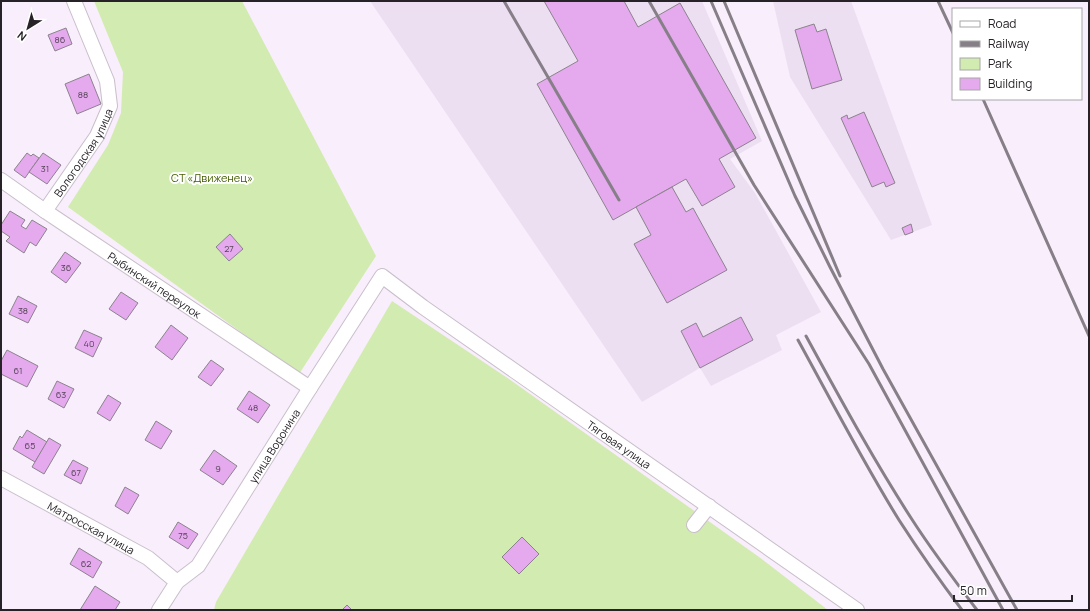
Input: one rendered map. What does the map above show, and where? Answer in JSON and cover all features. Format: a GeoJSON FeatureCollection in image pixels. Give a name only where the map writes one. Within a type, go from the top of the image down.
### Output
{"type":"FeatureCollection","features":[{"type":"Feature","properties":{"kind":"street","name":"Вологодская улица"},"geometry":{"type":"LineString","coordinates":[[45,211],[97,136],[110,106],[107,81],[74,1]]}},
{"type":"Feature","properties":{"kind":"street","name":"Рыбинский переулок"},"geometry":{"type":"LineString","coordinates":[[1,180],[310,388]]}},
{"type":"Feature","properties":{"kind":"street","name":"улица Воронина"},"geometry":{"type":"LineString","coordinates":[[159,610],[177,582],[198,566],[382,276]]}},
{"type":"Feature","properties":{"kind":"street","name":"Тяговая улица"},"geometry":{"type":"LineString","coordinates":[[382,276],[424,307],[857,610]]}},
{"type":"Feature","properties":{"kind":"street","name":"Матросская улица"},"geometry":{"type":"LineString","coordinates":[[1,478],[148,558],[177,582]]}},
{"type":"Feature","properties":{"kind":"street"},"geometry":{"type":"LineString","coordinates":[[694,525],[709,506]]}},
{"type":"Feature","properties":{"kind":"shaded area"},"geometry":{"type":"Polygon","coordinates":[[[370,1],[702,1],[762,141],[730,159],[755,193],[821,312],[776,335],[782,350],[711,386],[700,368],[642,402],[370,1]]]}},
{"type":"Feature","properties":{"kind":"shaded area"},"geometry":{"type":"Polygon","coordinates":[[[773,1],[851,1],[932,225],[891,240],[790,77],[773,1]]]}},
{"type":"Feature","properties":{"kind":"green space","name":"СТ «Движенец»"},"geometry":{"type":"Polygon","coordinates":[[[94,1],[242,1],[376,256],[299,374],[68,207],[108,145],[121,113],[123,72],[94,1]]]}},
{"type":"Feature","properties":{"kind":"green space"},"geometry":{"type":"Polygon","coordinates":[[[392,301],[509,379],[759,557],[828,610],[214,610],[216,602],[392,301]]]}},
{"type":"Feature","properties":{"kind":"building"},"geometry":{"type":"Polygon","coordinates":[[[544,1],[624,1],[638,27],[680,3],[756,138],[719,159],[735,187],[702,206],[686,179],[613,220],[537,84],[578,61],[544,1]]]}},
{"type":"Feature","properties":{"kind":"building"},"geometry":{"type":"Polygon","coordinates":[[[814,24],[817,32],[826,29],[842,80],[812,89],[795,30],[814,24]]]}},
{"type":"Feature","properties":{"kind":"building"},"geometry":{"type":"Polygon","coordinates":[[[66,28],[72,44],[55,51],[48,35],[66,28]]]}},
{"type":"Feature","properties":{"kind":"building"},"geometry":{"type":"Polygon","coordinates":[[[89,74],[101,104],[77,114],[65,84],[89,74]]]}},
{"type":"Feature","properties":{"kind":"building"},"geometry":{"type":"Polygon","coordinates":[[[864,112],[895,183],[886,187],[884,182],[872,187],[841,118],[847,115],[848,119],[864,112]]]}},
{"type":"Feature","properties":{"kind":"building"},"geometry":{"type":"Polygon","coordinates":[[[27,153],[31,156],[33,154],[39,158],[25,178],[14,170],[27,153]]]}},
{"type":"Feature","properties":{"kind":"building"},"geometry":{"type":"Polygon","coordinates":[[[43,153],[61,165],[47,184],[29,172],[43,153]]]}},
{"type":"Feature","properties":{"kind":"building"},"geometry":{"type":"Polygon","coordinates":[[[672,187],[686,212],[693,208],[727,270],[667,303],[634,244],[651,235],[636,207],[672,187]]]}},
{"type":"Feature","properties":{"kind":"building"},"geometry":{"type":"Polygon","coordinates":[[[10,211],[25,220],[21,226],[26,229],[32,220],[47,229],[36,246],[30,242],[24,253],[6,241],[10,237],[1,231],[1,225],[10,211]]]}},
{"type":"Feature","properties":{"kind":"building"},"geometry":{"type":"Polygon","coordinates":[[[911,224],[913,232],[905,235],[902,228],[911,224]]]}},
{"type":"Feature","properties":{"kind":"building"},"geometry":{"type":"Polygon","coordinates":[[[230,234],[243,249],[229,261],[216,247],[230,234]]]}},
{"type":"Feature","properties":{"kind":"building"},"geometry":{"type":"Polygon","coordinates":[[[65,252],[81,263],[66,283],[51,272],[65,252]]]}},
{"type":"Feature","properties":{"kind":"building"},"geometry":{"type":"Polygon","coordinates":[[[121,292],[138,303],[126,320],[109,309],[121,292]]]}},
{"type":"Feature","properties":{"kind":"building"},"geometry":{"type":"Polygon","coordinates":[[[18,296],[37,306],[28,323],[9,314],[18,296]]]}},
{"type":"Feature","properties":{"kind":"building"},"geometry":{"type":"Polygon","coordinates":[[[741,317],[753,340],[700,368],[681,331],[696,323],[703,337],[741,317]]]}},
{"type":"Feature","properties":{"kind":"building"},"geometry":{"type":"Polygon","coordinates":[[[171,325],[188,338],[172,360],[155,347],[171,325]]]}},
{"type":"Feature","properties":{"kind":"building"},"geometry":{"type":"Polygon","coordinates":[[[84,330],[102,338],[93,357],[75,348],[84,330]]]}},
{"type":"Feature","properties":{"kind":"building"},"geometry":{"type":"Polygon","coordinates":[[[7,350],[38,366],[27,387],[1,374],[1,361],[7,350]]]}},
{"type":"Feature","properties":{"kind":"building"},"geometry":{"type":"Polygon","coordinates":[[[211,360],[224,369],[211,386],[198,377],[211,360]]]}},
{"type":"Feature","properties":{"kind":"building"},"geometry":{"type":"Polygon","coordinates":[[[57,381],[74,389],[64,408],[48,399],[57,381]]]}},
{"type":"Feature","properties":{"kind":"building"},"geometry":{"type":"Polygon","coordinates":[[[249,391],[270,405],[258,423],[237,409],[249,391]]]}},
{"type":"Feature","properties":{"kind":"building"},"geometry":{"type":"Polygon","coordinates":[[[108,395],[121,403],[110,421],[97,413],[108,395]]]}},
{"type":"Feature","properties":{"kind":"building"},"geometry":{"type":"Polygon","coordinates":[[[156,421],[172,431],[161,449],[145,440],[156,421]]]}},
{"type":"Feature","properties":{"kind":"building"},"geometry":{"type":"Polygon","coordinates":[[[27,430],[47,442],[35,462],[13,449],[20,436],[22,438],[27,430]]]}},
{"type":"Feature","properties":{"kind":"building"},"geometry":{"type":"Polygon","coordinates":[[[49,438],[61,445],[44,474],[32,467],[49,438]]]}},
{"type":"Feature","properties":{"kind":"building"},"geometry":{"type":"Polygon","coordinates":[[[214,450],[237,466],[223,485],[200,470],[214,450]]]}},
{"type":"Feature","properties":{"kind":"building"},"geometry":{"type":"Polygon","coordinates":[[[73,460],[88,468],[81,484],[64,475],[73,460]]]}},
{"type":"Feature","properties":{"kind":"building"},"geometry":{"type":"Polygon","coordinates":[[[125,487],[139,495],[128,514],[115,506],[125,487]]]}},
{"type":"Feature","properties":{"kind":"building"},"geometry":{"type":"Polygon","coordinates":[[[178,522],[198,534],[188,549],[169,537],[178,522]]]}},
{"type":"Feature","properties":{"kind":"building"},"geometry":{"type":"Polygon","coordinates":[[[522,537],[539,554],[519,574],[502,557],[522,537]]]}},
{"type":"Feature","properties":{"kind":"building"},"geometry":{"type":"Polygon","coordinates":[[[79,548],[102,562],[93,578],[70,564],[79,548]]]}},
{"type":"Feature","properties":{"kind":"building"},"geometry":{"type":"Polygon","coordinates":[[[95,586],[120,602],[115,610],[80,610],[95,586]]]}},
{"type":"Feature","properties":{"kind":"building"},"geometry":{"type":"Polygon","coordinates":[[[347,605],[352,610],[342,610],[347,605]]]}},
{"type":"Feature","properties":{"kind":"railway"},"geometry":{"type":"LineString","coordinates":[[504,1],[619,200]]}},
{"type":"Feature","properties":{"kind":"railway"},"geometry":{"type":"LineString","coordinates":[[649,1],[754,185],[869,364],[1003,610]]}},
{"type":"Feature","properties":{"kind":"railway"},"geometry":{"type":"LineString","coordinates":[[711,1],[795,196],[830,267],[883,369],[1017,610]]}},
{"type":"Feature","properties":{"kind":"railway"},"geometry":{"type":"LineString","coordinates":[[724,1],[840,276]]}},
{"type":"Feature","properties":{"kind":"railway"},"geometry":{"type":"LineString","coordinates":[[938,1],[952,31]]}},
{"type":"Feature","properties":{"kind":"railway"},"geometry":{"type":"LineString","coordinates":[[983,100],[1089,336]]}},
{"type":"Feature","properties":{"kind":"railway"},"geometry":{"type":"LineString","coordinates":[[806,336],[885,476],[913,521],[928,544],[977,610]]}},
{"type":"Feature","properties":{"kind":"railway"},"geometry":{"type":"LineString","coordinates":[[798,340],[860,453],[899,520],[962,610]]}}]}
